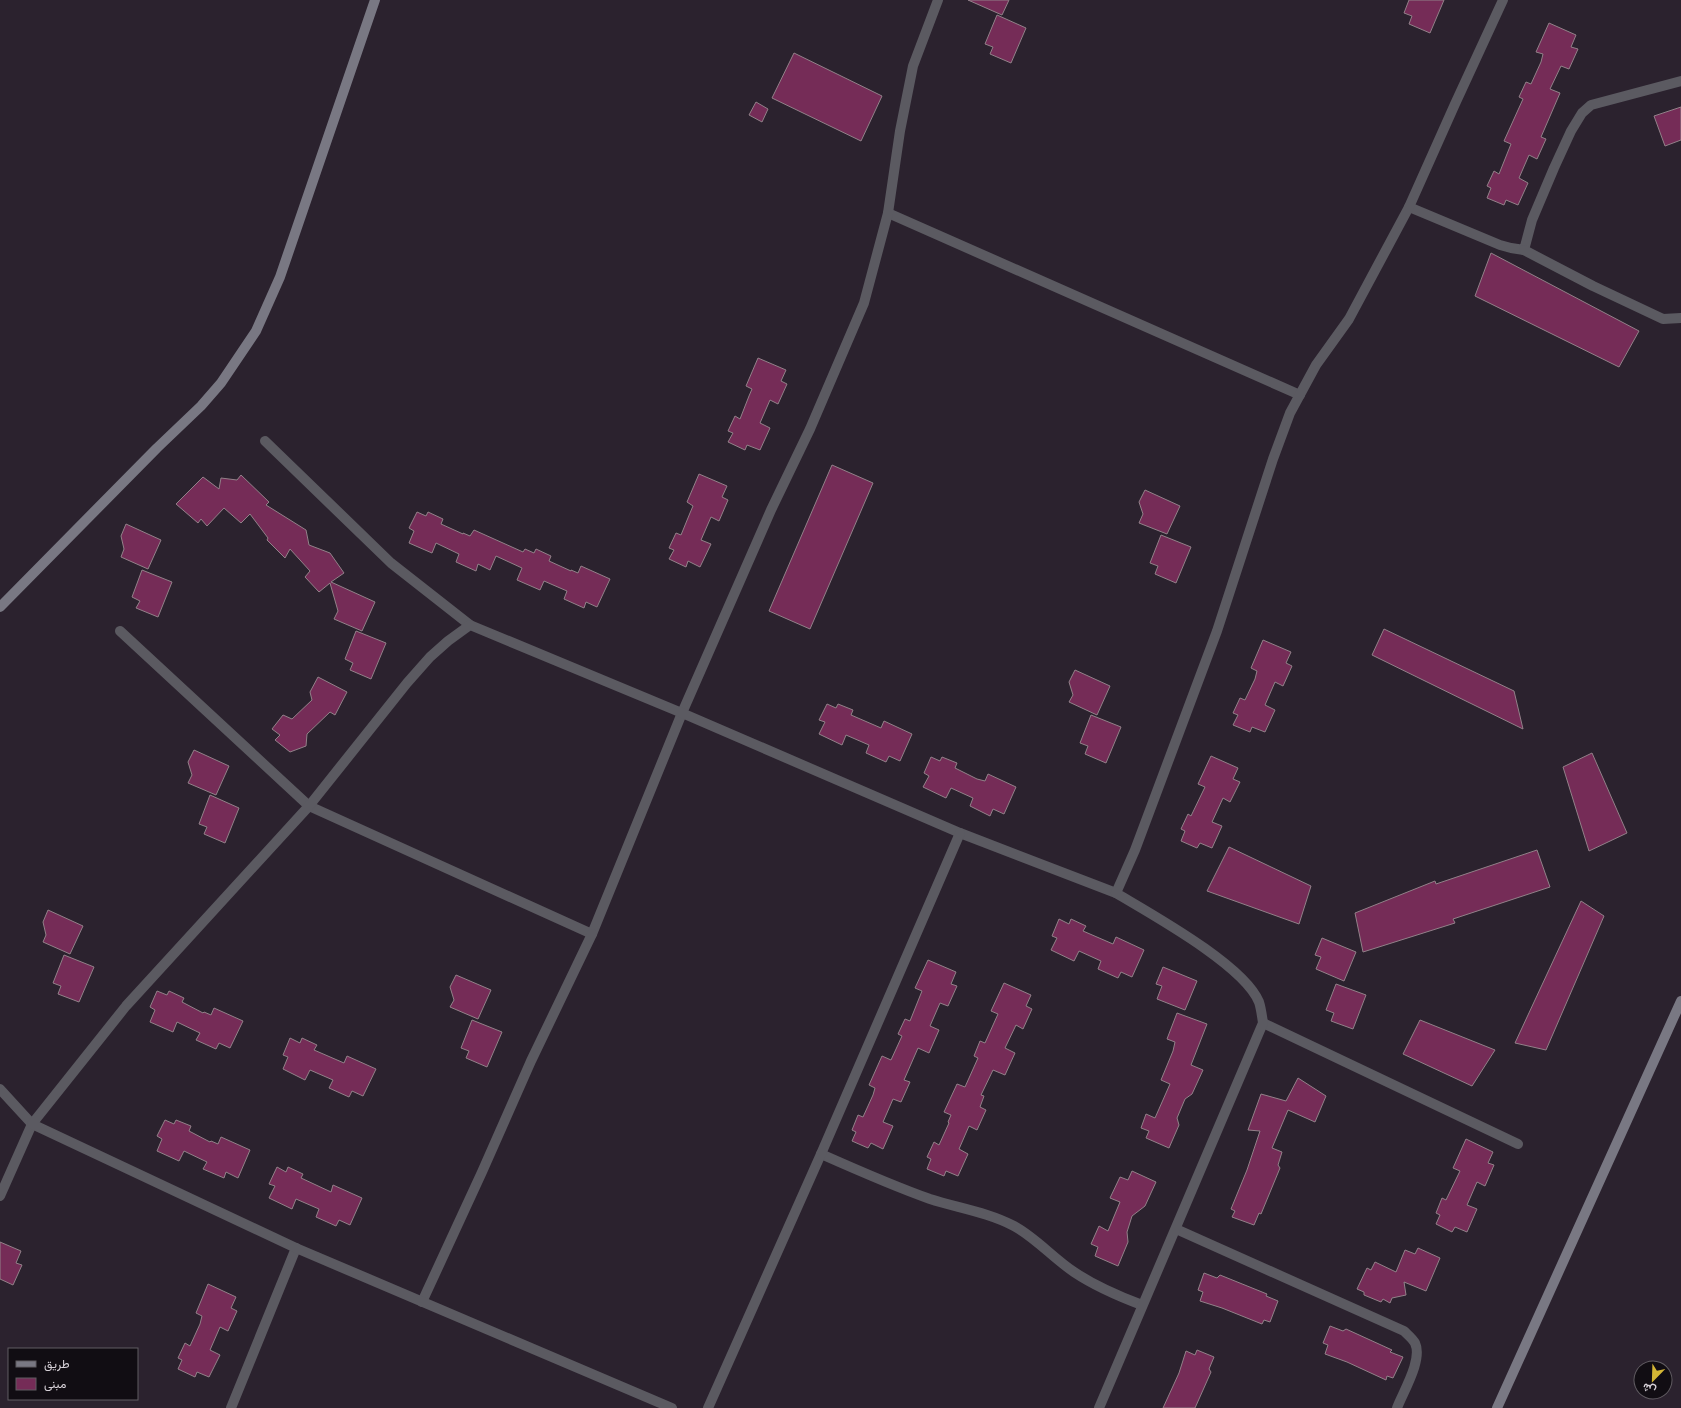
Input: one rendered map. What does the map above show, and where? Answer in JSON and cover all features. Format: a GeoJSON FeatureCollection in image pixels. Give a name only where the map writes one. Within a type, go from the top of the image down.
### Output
{"type":"FeatureCollection","features":[{"type":"Feature","properties":{"kind":"street"},"geometry":{"type":"LineString","coordinates":[[0,607],[157,448],[201,406],[221,383],[256,330],[280,277],[375,0]]}},
{"type":"Feature","properties":{"kind":"street"},"geometry":{"type":"LineString","coordinates":[[422,1302],[531,1061],[592,934],[682,713],[771,510],[810,429],[864,303],[888,213],[900,131],[912,66],[938,0]]}},
{"type":"Feature","properties":{"kind":"street"},"geometry":{"type":"LineString","coordinates":[[1116,893],[1135,850],[1217,631],[1273,459],[1290,413],[1316,365],[1349,319],[1409,207],[1504,0]]}},
{"type":"Feature","properties":{"kind":"street"},"geometry":{"type":"LineString","coordinates":[[1524,250],[1532,220],[1554,168],[1571,131],[1582,113],[1591,105],[1681,81]]}},
{"type":"Feature","properties":{"kind":"street"},"geometry":{"type":"LineString","coordinates":[[1409,207],[1500,245],[1524,250],[1593,286],[1663,319],[1681,318]]}},
{"type":"Feature","properties":{"kind":"street"},"geometry":{"type":"LineString","coordinates":[[888,213],[1300,395]]}},
{"type":"Feature","properties":{"kind":"street"},"geometry":{"type":"LineString","coordinates":[[265,441],[391,563],[470,625],[682,713],[960,834],[1116,893],[1207,949],[1246,982],[1259,1001],[1263,1023],[1099,1408]]}},
{"type":"Feature","properties":{"kind":"street"},"geometry":{"type":"LineString","coordinates":[[0,1196],[32,1124],[126,1006],[309,806],[416,673],[448,641],[470,625]]}},
{"type":"Feature","properties":{"kind":"street"},"geometry":{"type":"LineString","coordinates":[[120,631],[309,806],[592,934]]}},
{"type":"Feature","properties":{"kind":"street"},"geometry":{"type":"LineString","coordinates":[[708,1408],[821,1154],[960,834]]}},
{"type":"Feature","properties":{"kind":"street"},"geometry":{"type":"LineString","coordinates":[[1497,1408],[1681,1001]]}},
{"type":"Feature","properties":{"kind":"street"},"geometry":{"type":"LineString","coordinates":[[1263,1023],[1518,1144]]}},
{"type":"Feature","properties":{"kind":"street"},"geometry":{"type":"LineString","coordinates":[[0,1089],[32,1124],[296,1248],[672,1408]]}},
{"type":"Feature","properties":{"kind":"street"},"geometry":{"type":"LineString","coordinates":[[821,1154],[895,1187],[935,1201],[977,1211],[1014,1226],[1040,1244],[1073,1271],[1108,1292],[1142,1305]]}},
{"type":"Feature","properties":{"kind":"street"},"geometry":{"type":"LineString","coordinates":[[1176,1229],[1404,1331],[1415,1342],[1416,1356],[1412,1372],[1397,1408]]}},
{"type":"Feature","properties":{"kind":"street"},"geometry":{"type":"LineString","coordinates":[[230,1408],[296,1248]]}},
{"type":"Feature","properties":{"kind":"building"},"geometry":{"type":"Polygon","coordinates":[[[968,0],[1009,0],[1002,15],[968,0]]]}},
{"type":"Feature","properties":{"kind":"building"},"geometry":{"type":"Polygon","coordinates":[[[1409,0],[1444,0],[1430,33],[1409,24],[1412,16],[1404,13],[1409,0]]]}},
{"type":"Feature","properties":{"kind":"building"},"geometry":{"type":"Polygon","coordinates":[[[997,15],[1026,28],[1011,63],[990,54],[993,47],[985,44],[997,15]]]}},
{"type":"Feature","properties":{"kind":"building"},"geometry":{"type":"Polygon","coordinates":[[[1549,23],[1576,35],[1571,47],[1578,49],[1569,69],[1561,66],[1550,89],[1560,93],[1541,137],[1546,139],[1537,159],[1529,155],[1519,178],[1528,183],[1518,205],[1506,200],[1504,205],[1487,198],[1491,188],[1487,186],[1494,171],[1499,174],[1511,144],[1504,141],[1523,99],[1519,97],[1526,82],[1531,84],[1541,62],[1543,54],[1536,52],[1549,23]]]}},
{"type":"Feature","properties":{"kind":"building"},"geometry":{"type":"Polygon","coordinates":[[[794,53],[882,96],[861,141],[772,98],[794,53]]]}},
{"type":"Feature","properties":{"kind":"building"},"geometry":{"type":"Polygon","coordinates":[[[756,102],[768,109],[762,122],[749,115],[756,102]]]}},
{"type":"Feature","properties":{"kind":"building"},"geometry":{"type":"Polygon","coordinates":[[[1681,107],[1681,140],[1665,146],[1654,116],[1681,107]]]}},
{"type":"Feature","properties":{"kind":"building"},"geometry":{"type":"Polygon","coordinates":[[[1491,253],[1639,331],[1619,367],[1475,296],[1491,253]]]}},
{"type":"Feature","properties":{"kind":"building"},"geometry":{"type":"Polygon","coordinates":[[[758,358],[786,370],[781,381],[787,384],[778,404],[770,400],[760,423],[770,428],[760,450],[747,445],[745,450],[728,442],[733,433],[728,431],[735,416],[740,419],[752,389],[746,386],[758,358]]]}},
{"type":"Feature","properties":{"kind":"building"},"geometry":{"type":"Polygon","coordinates":[[[832,465],[873,483],[810,629],[769,611],[832,465]]]}},
{"type":"Feature","properties":{"kind":"building"},"geometry":{"type":"Polygon","coordinates":[[[699,474],[727,486],[722,497],[728,500],[719,521],[711,517],[701,540],[711,544],[700,567],[688,561],[686,567],[669,559],[674,550],[669,548],[676,533],[681,535],[693,506],[687,502],[699,474]]]}},
{"type":"Feature","properties":{"kind":"building"},"geometry":{"type":"Polygon","coordinates":[[[241,475],[269,502],[266,505],[306,530],[309,545],[330,553],[344,573],[331,582],[375,602],[362,631],[334,619],[338,611],[330,583],[319,592],[305,577],[310,571],[290,549],[285,558],[267,540],[268,538],[250,514],[241,523],[224,508],[207,526],[201,519],[198,523],[176,504],[203,477],[219,489],[221,478],[237,480],[241,475]]]}},
{"type":"Feature","properties":{"kind":"building"},"geometry":{"type":"Polygon","coordinates":[[[1145,490],[1180,506],[1167,534],[1139,523],[1143,514],[1139,502],[1145,490]]]}},
{"type":"Feature","properties":{"kind":"building"},"geometry":{"type":"Polygon","coordinates":[[[417,512],[426,516],[428,512],[443,519],[441,524],[463,534],[470,536],[474,530],[523,552],[525,549],[534,553],[536,549],[551,556],[549,561],[571,571],[578,573],[581,566],[610,579],[597,607],[586,602],[584,608],[564,599],[567,591],[544,581],[540,590],[517,580],[522,568],[496,556],[490,570],[478,564],[476,571],[456,562],[459,554],[436,543],[432,553],[409,543],[414,531],[409,528],[417,512]]]}},
{"type":"Feature","properties":{"kind":"building"},"geometry":{"type":"Polygon","coordinates":[[[126,524],[161,540],[148,569],[121,557],[124,549],[121,536],[126,524]]]}},
{"type":"Feature","properties":{"kind":"building"},"geometry":{"type":"Polygon","coordinates":[[[1161,535],[1191,547],[1176,583],[1155,574],[1158,566],[1150,563],[1161,535]]]}},
{"type":"Feature","properties":{"kind":"building"},"geometry":{"type":"Polygon","coordinates":[[[142,570],[172,582],[158,617],[136,608],[140,601],[132,597],[142,570]]]}},
{"type":"Feature","properties":{"kind":"building"},"geometry":{"type":"Polygon","coordinates":[[[1384,629],[1514,691],[1523,729],[1372,655],[1384,629]]]}},
{"type":"Feature","properties":{"kind":"building"},"geometry":{"type":"Polygon","coordinates":[[[356,631],[386,643],[371,679],[350,670],[353,663],[345,659],[356,631]]]}},
{"type":"Feature","properties":{"kind":"building"},"geometry":{"type":"Polygon","coordinates":[[[1263,640],[1291,652],[1286,663],[1292,666],[1283,686],[1275,682],[1265,705],[1275,710],[1265,732],[1252,727],[1250,732],[1233,725],[1238,715],[1233,713],[1240,698],[1245,700],[1255,679],[1257,671],[1251,668],[1263,640]]]}},
{"type":"Feature","properties":{"kind":"building"},"geometry":{"type":"Polygon","coordinates":[[[1075,670],[1110,686],[1097,715],[1069,702],[1073,695],[1069,682],[1075,670]]]}},
{"type":"Feature","properties":{"kind":"building"},"geometry":{"type":"Polygon","coordinates":[[[318,677],[347,692],[335,715],[330,712],[307,734],[306,746],[290,752],[275,740],[280,735],[272,729],[283,715],[292,719],[312,700],[310,692],[318,677]]]}},
{"type":"Feature","properties":{"kind":"building"},"geometry":{"type":"Polygon","coordinates":[[[827,704],[836,708],[838,704],[853,710],[851,715],[881,728],[884,721],[912,734],[900,761],[889,756],[886,762],[866,753],[869,745],[846,735],[842,745],[819,734],[825,722],[819,720],[827,704]]]}},
{"type":"Feature","properties":{"kind":"building"},"geometry":{"type":"Polygon","coordinates":[[[1091,715],[1121,727],[1106,763],[1085,754],[1088,746],[1080,743],[1091,715]]]}},
{"type":"Feature","properties":{"kind":"building"},"geometry":{"type":"Polygon","coordinates":[[[194,750],[229,766],[216,795],[188,783],[192,775],[188,762],[194,750]]]}},
{"type":"Feature","properties":{"kind":"building"},"geometry":{"type":"Polygon","coordinates":[[[1592,753],[1627,833],[1589,851],[1563,767],[1592,753]]]}},
{"type":"Feature","properties":{"kind":"building"},"geometry":{"type":"Polygon","coordinates":[[[1211,756],[1238,768],[1233,779],[1240,782],[1230,802],[1223,798],[1212,822],[1222,826],[1212,848],[1200,843],[1197,848],[1181,841],[1185,831],[1181,829],[1188,814],[1191,816],[1205,787],[1198,784],[1211,756]]]}},
{"type":"Feature","properties":{"kind":"building"},"geometry":{"type":"Polygon","coordinates":[[[931,757],[940,761],[942,757],[957,763],[955,768],[977,779],[985,781],[988,774],[1016,787],[1004,814],[993,809],[990,816],[970,806],[973,798],[951,788],[946,798],[923,787],[929,776],[924,773],[931,757]]]}},
{"type":"Feature","properties":{"kind":"building"},"geometry":{"type":"Polygon","coordinates":[[[210,795],[239,808],[225,843],[204,834],[207,827],[199,824],[210,795]]]}},
{"type":"Feature","properties":{"kind":"building"},"geometry":{"type":"Polygon","coordinates":[[[1229,847],[1311,886],[1299,924],[1207,891],[1229,847]]]}},
{"type":"Feature","properties":{"kind":"building"},"geometry":{"type":"Polygon","coordinates":[[[1537,850],[1550,887],[1453,919],[1455,923],[1363,952],[1355,913],[1435,881],[1436,884],[1537,850]]]}},
{"type":"Feature","properties":{"kind":"building"},"geometry":{"type":"Polygon","coordinates":[[[1581,901],[1604,916],[1546,1050],[1515,1043],[1581,901]]]}},
{"type":"Feature","properties":{"kind":"building"},"geometry":{"type":"Polygon","coordinates":[[[48,910],[83,926],[70,954],[43,942],[46,935],[43,922],[48,910]]]}},
{"type":"Feature","properties":{"kind":"building"},"geometry":{"type":"Polygon","coordinates":[[[1059,919],[1069,924],[1071,919],[1086,926],[1083,931],[1113,944],[1116,937],[1144,950],[1132,977],[1121,972],[1118,978],[1098,969],[1101,961],[1079,951],[1074,961],[1051,950],[1057,938],[1052,936],[1059,919]]]}},
{"type":"Feature","properties":{"kind":"building"},"geometry":{"type":"Polygon","coordinates":[[[1322,938],[1356,952],[1344,981],[1316,969],[1321,957],[1315,955],[1322,938]]]}},
{"type":"Feature","properties":{"kind":"building"},"geometry":{"type":"Polygon","coordinates":[[[64,955],[94,967],[79,1002],[58,994],[61,986],[53,983],[64,955]]]}},
{"type":"Feature","properties":{"kind":"building"},"geometry":{"type":"Polygon","coordinates":[[[928,960],[956,972],[951,984],[957,986],[948,1006],[940,1003],[930,1026],[939,1030],[929,1053],[918,1048],[904,1080],[910,1082],[901,1102],[893,1099],[883,1122],[893,1126],[883,1149],[871,1143],[868,1148],[852,1141],[856,1132],[852,1130],[858,1115],[863,1117],[873,1095],[875,1088],[869,1085],[882,1056],[891,1060],[902,1036],[898,1034],[905,1019],[910,1021],[922,991],[915,988],[928,960]]]}},
{"type":"Feature","properties":{"kind":"building"},"geometry":{"type":"Polygon","coordinates":[[[1163,967],[1197,981],[1185,1010],[1157,999],[1162,986],[1156,984],[1163,967]]]}},
{"type":"Feature","properties":{"kind":"building"},"geometry":{"type":"Polygon","coordinates":[[[456,975],[491,990],[478,1019],[450,1007],[454,1000],[450,987],[456,975]]]}},
{"type":"Feature","properties":{"kind":"building"},"geometry":{"type":"Polygon","coordinates":[[[1004,983],[1031,995],[1026,1006],[1032,1009],[1023,1029],[1016,1025],[1005,1048],[1015,1053],[1005,1075],[993,1070],[981,1095],[984,1096],[980,1107],[986,1110],[977,1130],[969,1126],[959,1149],[968,1154],[958,1176],[946,1171],[944,1176],[927,1169],[931,1159],[927,1157],[934,1142],[939,1145],[949,1123],[948,1122],[951,1115],[944,1112],[957,1084],[965,1087],[978,1058],[974,1056],[980,1041],[985,1043],[998,1014],[991,1011],[1004,983]]]}},
{"type":"Feature","properties":{"kind":"building"},"geometry":{"type":"Polygon","coordinates":[[[1336,984],[1366,995],[1353,1029],[1331,1021],[1334,1013],[1326,1010],[1336,984]]]}},
{"type":"Feature","properties":{"kind":"building"},"geometry":{"type":"Polygon","coordinates":[[[157,991],[167,995],[169,991],[184,998],[182,1002],[203,1013],[204,1012],[211,1015],[214,1008],[243,1021],[230,1048],[219,1043],[216,1049],[196,1040],[200,1033],[177,1022],[173,1032],[150,1022],[155,1010],[150,1007],[157,991]]]}},
{"type":"Feature","properties":{"kind":"building"},"geometry":{"type":"Polygon","coordinates":[[[1177,1013],[1207,1024],[1191,1065],[1203,1070],[1192,1094],[1185,1099],[1177,1118],[1179,1125],[1169,1148],[1146,1138],[1149,1131],[1141,1128],[1146,1114],[1155,1118],[1170,1084],[1161,1080],[1173,1051],[1175,1042],[1167,1039],[1177,1013]]]}},
{"type":"Feature","properties":{"kind":"building"},"geometry":{"type":"Polygon","coordinates":[[[472,1020],[502,1032],[487,1067],[466,1058],[469,1051],[461,1048],[472,1020]]]}},
{"type":"Feature","properties":{"kind":"building"},"geometry":{"type":"Polygon","coordinates":[[[1420,1020],[1495,1050],[1472,1086],[1403,1054],[1420,1020]]]}},
{"type":"Feature","properties":{"kind":"building"},"geometry":{"type":"Polygon","coordinates":[[[290,1038],[300,1043],[302,1038],[317,1045],[314,1050],[344,1063],[347,1056],[376,1069],[363,1096],[352,1091],[349,1097],[329,1088],[333,1080],[310,1070],[305,1080],[283,1069],[288,1057],[283,1055],[290,1038]]]}},
{"type":"Feature","properties":{"kind":"building"},"geometry":{"type":"Polygon","coordinates":[[[1298,1078],[1326,1096],[1315,1122],[1288,1110],[1272,1148],[1282,1152],[1278,1165],[1280,1168],[1261,1214],[1259,1213],[1254,1225],[1232,1217],[1235,1211],[1231,1209],[1247,1170],[1260,1131],[1248,1130],[1261,1094],[1286,1101],[1298,1078]]]}},
{"type":"Feature","properties":{"kind":"building"},"geometry":{"type":"Polygon","coordinates":[[[165,1120],[174,1124],[176,1120],[191,1126],[189,1131],[210,1142],[211,1141],[218,1144],[221,1137],[250,1150],[238,1178],[226,1172],[224,1178],[203,1169],[207,1162],[184,1151],[179,1161],[157,1151],[162,1139],[157,1136],[165,1120]]]}},
{"type":"Feature","properties":{"kind":"building"},"geometry":{"type":"Polygon","coordinates":[[[1466,1139],[1493,1152],[1488,1163],[1494,1165],[1485,1186],[1477,1182],[1467,1205],[1477,1209],[1467,1232],[1455,1227],[1452,1232],[1436,1224],[1440,1215],[1436,1213],[1442,1198],[1446,1200],[1460,1171],[1453,1168],[1466,1139]]]}},
{"type":"Feature","properties":{"kind":"building"},"geometry":{"type":"Polygon","coordinates":[[[277,1167],[286,1172],[288,1167],[303,1174],[301,1178],[331,1192],[333,1185],[362,1198],[350,1225],[339,1220],[336,1226],[316,1217],[319,1209],[296,1199],[292,1209],[269,1198],[275,1186],[269,1184],[277,1167]]]}},
{"type":"Feature","properties":{"kind":"building"},"geometry":{"type":"Polygon","coordinates":[[[1132,1171],[1156,1182],[1145,1206],[1132,1216],[1127,1232],[1128,1242],[1118,1266],[1095,1256],[1098,1247],[1091,1244],[1099,1226],[1108,1231],[1120,1202],[1110,1198],[1120,1177],[1128,1180],[1132,1171]]]}},
{"type":"Feature","properties":{"kind":"building"},"geometry":{"type":"Polygon","coordinates":[[[0,1242],[21,1251],[16,1263],[22,1265],[13,1285],[0,1279],[0,1242]]]}},
{"type":"Feature","properties":{"kind":"building"},"geometry":{"type":"Polygon","coordinates":[[[1418,1248],[1440,1258],[1426,1291],[1404,1282],[1406,1295],[1392,1298],[1390,1303],[1383,1299],[1381,1302],[1364,1295],[1364,1292],[1357,1289],[1367,1268],[1371,1270],[1375,1262],[1396,1272],[1405,1250],[1415,1254],[1418,1248]]]}},
{"type":"Feature","properties":{"kind":"building"},"geometry":{"type":"Polygon","coordinates":[[[1204,1273],[1217,1278],[1220,1275],[1267,1294],[1266,1296],[1278,1301],[1270,1322],[1264,1320],[1262,1324],[1200,1301],[1203,1292],[1198,1290],[1204,1273]]]}},
{"type":"Feature","properties":{"kind":"building"},"geometry":{"type":"Polygon","coordinates":[[[208,1284],[236,1297],[231,1308],[237,1311],[228,1331],[220,1327],[210,1350],[220,1355],[209,1377],[197,1372],[195,1377],[178,1369],[182,1360],[178,1358],[185,1343],[190,1346],[200,1324],[202,1316],[196,1313],[208,1284]]]}},
{"type":"Feature","properties":{"kind":"building"},"geometry":{"type":"Polygon","coordinates":[[[1330,1326],[1343,1331],[1346,1329],[1392,1350],[1390,1352],[1403,1357],[1393,1378],[1387,1376],[1386,1380],[1347,1362],[1325,1354],[1328,1345],[1323,1343],[1330,1326]]]}},
{"type":"Feature","properties":{"kind":"building"},"geometry":{"type":"Polygon","coordinates":[[[1197,1350],[1214,1357],[1209,1369],[1211,1372],[1195,1408],[1163,1408],[1179,1373],[1186,1351],[1195,1355],[1197,1350]]]}}]}
